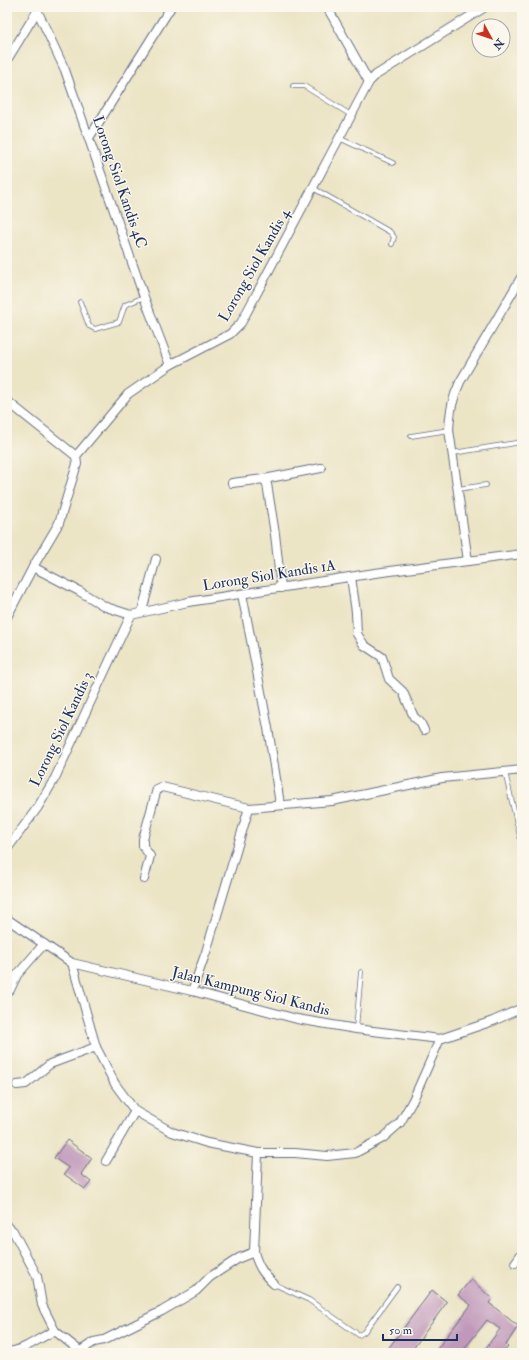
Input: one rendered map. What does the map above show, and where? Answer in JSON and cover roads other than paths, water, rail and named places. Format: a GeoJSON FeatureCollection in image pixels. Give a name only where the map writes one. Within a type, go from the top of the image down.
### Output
{"type":"FeatureCollection","features":[{"type":"Feature","properties":{"kind":"street"},"geometry":{"type":"LineString","coordinates":[[90,138],[171,7]]}},
{"type":"Feature","properties":{"kind":"street"},"geometry":{"type":"LineString","coordinates":[[327,7],[368,82]]}},
{"type":"Feature","properties":{"kind":"street","name":"Lorong Siol Kandis 4"},"geometry":{"type":"LineString","coordinates":[[76,456],[128,394],[170,365],[230,334],[241,322],[352,115],[368,82],[376,75],[485,7]]}},
{"type":"Feature","properties":{"kind":"street"},"geometry":{"type":"LineString","coordinates":[[7,60],[38,9]]}},
{"type":"Feature","properties":{"kind":"street","name":"Lorong Siol Kandis 4C"},"geometry":{"type":"LineString","coordinates":[[38,9],[65,70],[90,138],[144,297],[170,365]]}},
{"type":"Feature","properties":{"kind":"street"},"geometry":{"type":"LineString","coordinates":[[468,561],[449,430],[450,410],[454,394],[522,276]]}},
{"type":"Feature","properties":{"kind":"street"},"geometry":{"type":"LineString","coordinates":[[7,401],[76,456],[77,464],[59,524],[33,567],[7,617]]}},
{"type":"Feature","properties":{"kind":"street"},"geometry":{"type":"LineString","coordinates":[[232,483],[264,479],[321,468]]}},
{"type":"Feature","properties":{"kind":"street"},"geometry":{"type":"LineString","coordinates":[[264,479],[267,484],[275,534],[281,588]]}},
{"type":"Feature","properties":{"kind":"street","name":"Lorong Siol Kandis 1A"},"geometry":{"type":"LineString","coordinates":[[131,615],[142,611],[188,602],[351,577],[522,554]]}},
{"type":"Feature","properties":{"kind":"street"},"geometry":{"type":"LineString","coordinates":[[142,611],[156,559]]}},
{"type":"Feature","properties":{"kind":"street"},"geometry":{"type":"LineString","coordinates":[[33,567],[106,607],[131,615]]}},
{"type":"Feature","properties":{"kind":"street"},"geometry":{"type":"LineString","coordinates":[[351,577],[356,612],[357,634],[364,645],[382,657],[389,680],[403,692],[414,717],[420,722],[424,730]]}},
{"type":"Feature","properties":{"kind":"street"},"geometry":{"type":"LineString","coordinates":[[242,594],[268,728],[280,804]]}},
{"type":"Feature","properties":{"kind":"street","name":"Lorong Siol Kandis 3"},"geometry":{"type":"LineString","coordinates":[[7,849],[38,807],[54,778],[131,615]]}},
{"type":"Feature","properties":{"kind":"street"},"geometry":{"type":"LineString","coordinates":[[144,879],[150,856],[143,846],[143,839],[157,788],[162,787],[249,808],[280,804],[305,804],[332,801],[442,778],[522,770]]}},
{"type":"Feature","properties":{"kind":"street"},"geometry":{"type":"LineString","coordinates":[[192,991],[206,952],[249,808]]}},
{"type":"Feature","properties":{"kind":"street","name":"Jalan Kampung Siol Kandis"},"geometry":{"type":"LineString","coordinates":[[7,919],[72,963],[192,991],[297,1019],[356,1029],[440,1039],[493,1021],[522,1008]]}},
{"type":"Feature","properties":{"kind":"street"},"geometry":{"type":"LineString","coordinates":[[10,990],[17,975],[44,944]]}},
{"type":"Feature","properties":{"kind":"street"},"geometry":{"type":"LineString","coordinates":[[72,963],[96,1047],[115,1084],[135,1111],[179,1134],[207,1143],[258,1153],[296,1153],[328,1156],[355,1153],[392,1132],[404,1118],[440,1039]]}},
{"type":"Feature","properties":{"kind":"street"},"geometry":{"type":"LineString","coordinates":[[17,1086],[26,1084],[50,1064],[96,1047]]}},
{"type":"Feature","properties":{"kind":"street"},"geometry":{"type":"LineString","coordinates":[[106,1161],[135,1111]]}},
{"type":"Feature","properties":{"kind":"street"},"geometry":{"type":"LineString","coordinates":[[258,1153],[254,1252],[264,1275],[274,1284]]}},
{"type":"Feature","properties":{"kind":"street"},"geometry":{"type":"LineString","coordinates":[[7,1226],[13,1231],[37,1276],[42,1305],[55,1331],[79,1352],[94,1342],[104,1340],[162,1311],[196,1291],[210,1277],[239,1258],[254,1252]]}},
{"type":"Feature","properties":{"kind":"street"},"geometry":{"type":"LineString","coordinates":[[515,1263],[522,1253]]}},
{"type":"Feature","properties":{"kind":"street"},"geometry":{"type":"LineString","coordinates":[[7,1352],[30,1345],[45,1335],[55,1331]]}},
{"type":"Feature","properties":{"kind":"lane"},"geometry":{"type":"LineString","coordinates":[[293,86],[304,86],[352,115]]}},
{"type":"Feature","properties":{"kind":"lane"},"geometry":{"type":"LineString","coordinates":[[339,138],[393,163]]}},
{"type":"Feature","properties":{"kind":"lane"},"geometry":{"type":"LineString","coordinates":[[313,188],[390,232],[394,237],[392,244]]}},
{"type":"Feature","properties":{"kind":"lane"},"geometry":{"type":"LineString","coordinates":[[80,302],[89,326],[94,329],[119,322],[125,305],[144,297]]}},
{"type":"Feature","properties":{"kind":"lane"},"geometry":{"type":"LineString","coordinates":[[411,436],[449,430]]}},
{"type":"Feature","properties":{"kind":"lane"},"geometry":{"type":"LineString","coordinates":[[453,453],[522,442]]}},
{"type":"Feature","properties":{"kind":"lane"},"geometry":{"type":"LineString","coordinates":[[458,489],[486,485]]}},
{"type":"Feature","properties":{"kind":"lane"},"geometry":{"type":"LineString","coordinates":[[505,771],[522,845]]}},
{"type":"Feature","properties":{"kind":"lane"},"geometry":{"type":"LineString","coordinates":[[356,1029],[361,972]]}},
{"type":"Feature","properties":{"kind":"lane"},"geometry":{"type":"LineString","coordinates":[[274,1284],[309,1300],[359,1335],[364,1332],[397,1288]]}}]}
